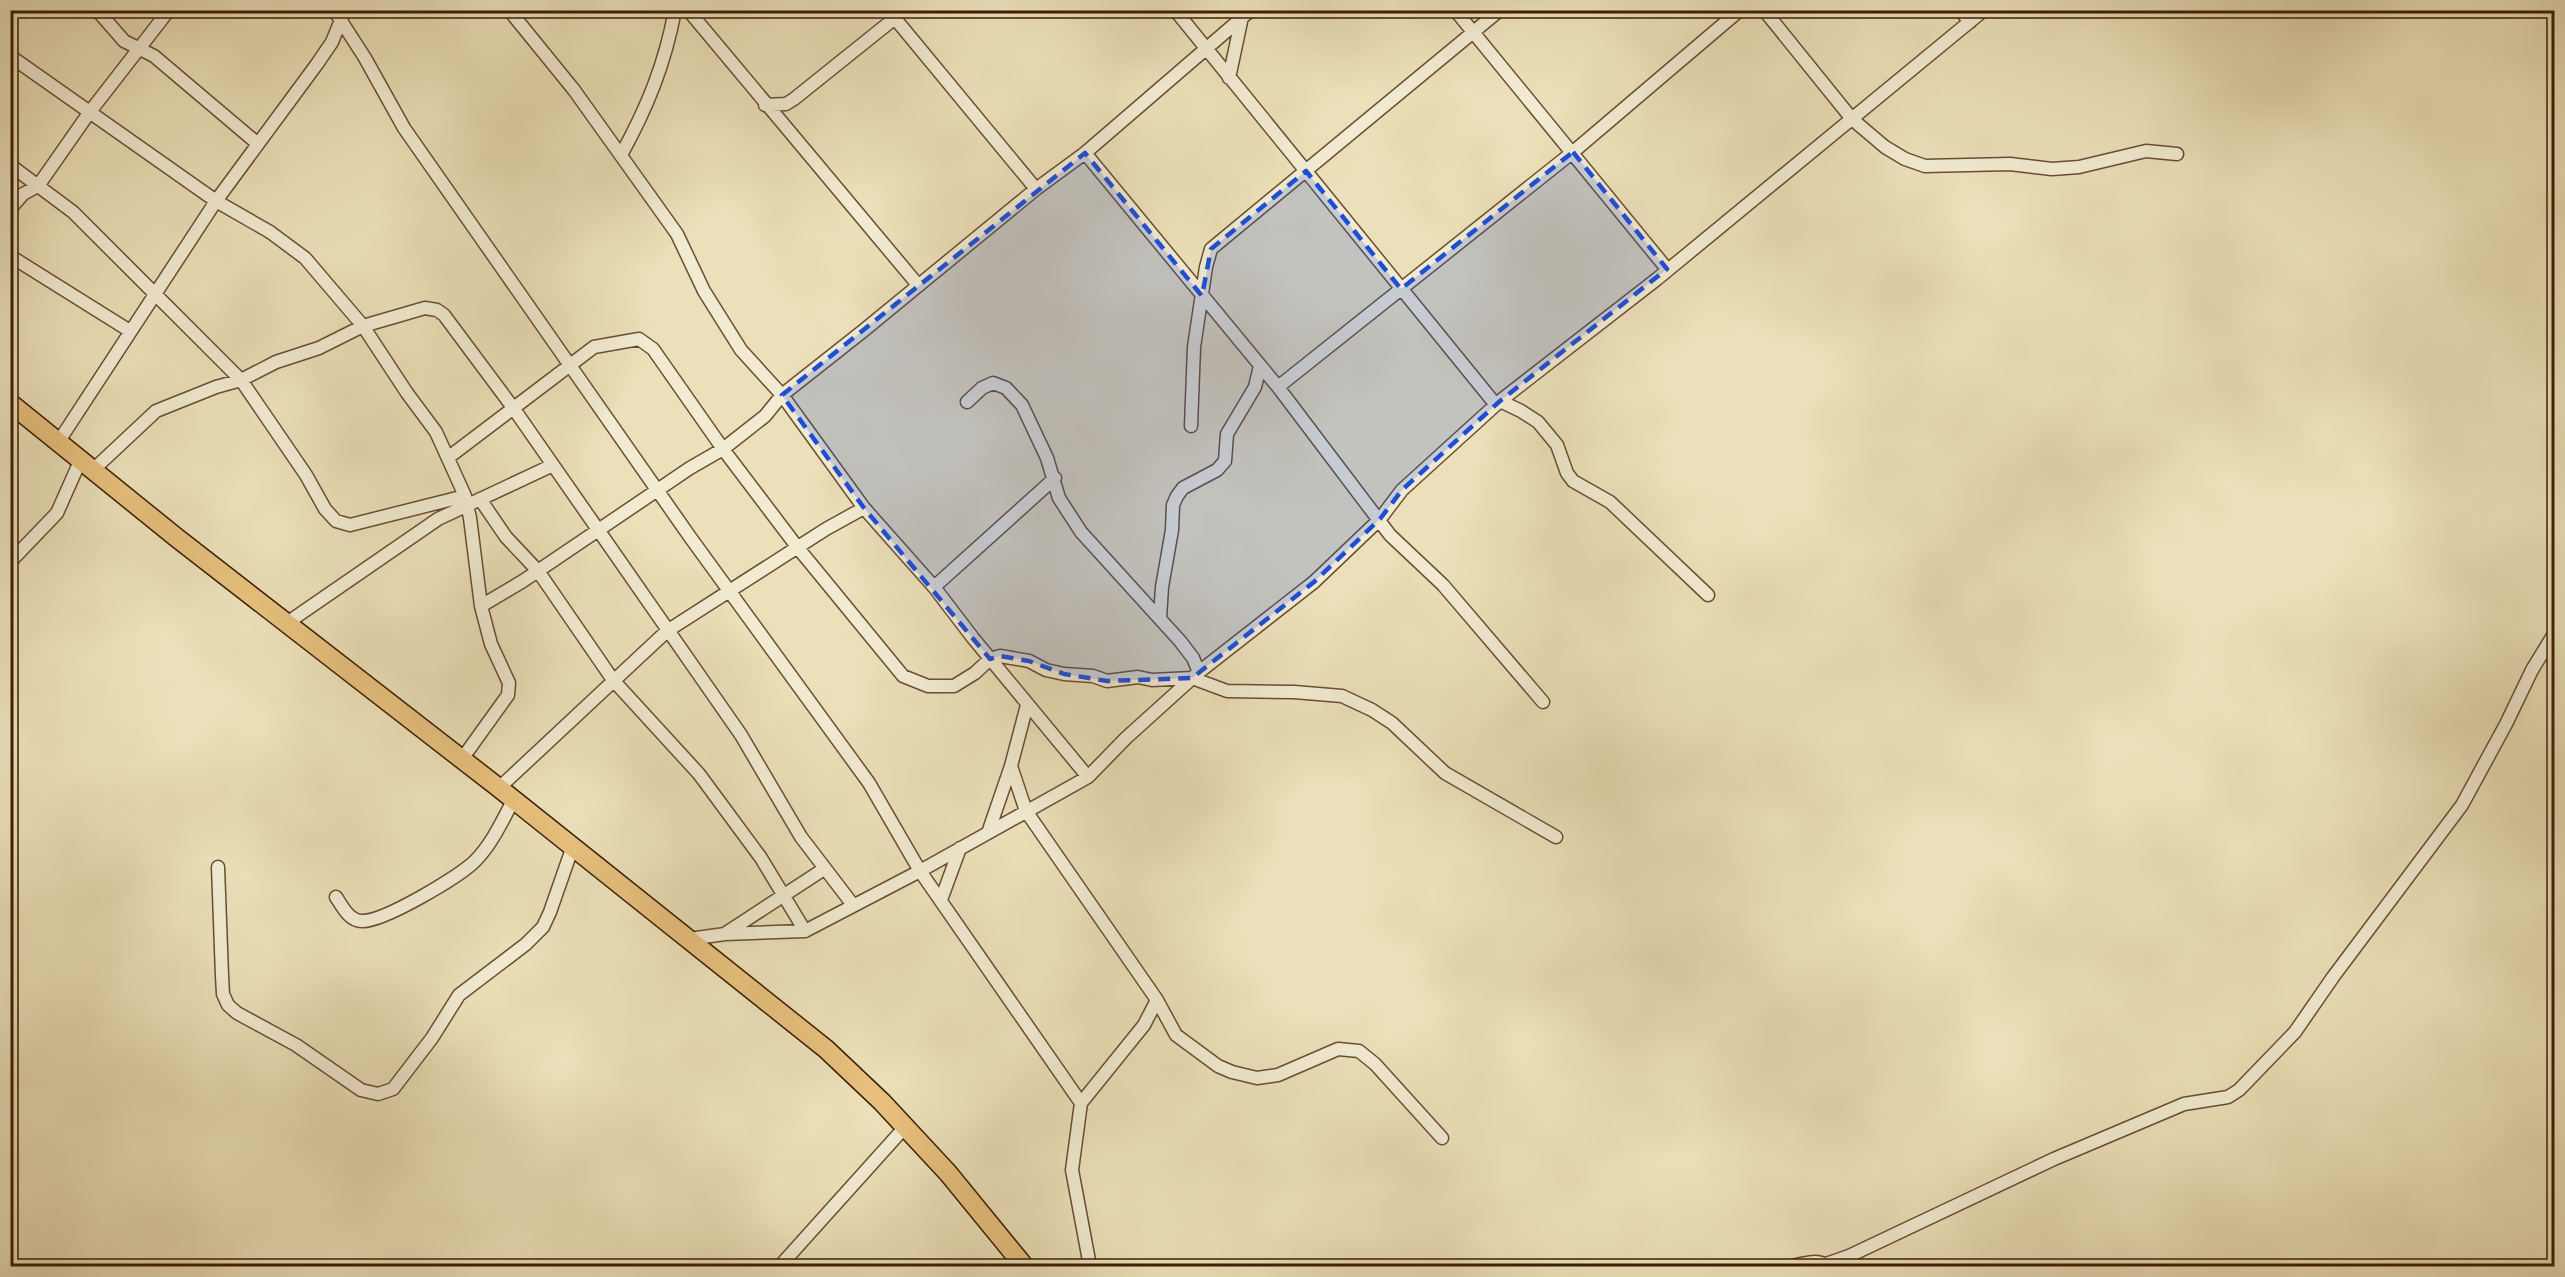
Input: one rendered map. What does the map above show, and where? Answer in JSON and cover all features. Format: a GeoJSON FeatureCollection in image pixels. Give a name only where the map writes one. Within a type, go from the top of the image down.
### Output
{"type":"FeatureCollection","features":[{"type":"Feature","properties":{"kind":"main road"},"geometry":{"type":"LineString","coordinates":[[10,403],[826,1048],[948,1173],[1024,1266]]}},
{"type":"Feature","properties":{"kind":"street"},"geometry":{"type":"LineString","coordinates":[[97,10],[124,41],[154,56],[258,144]]}},
{"type":"Feature","properties":{"kind":"street"},"geometry":{"type":"LineString","coordinates":[[10,209],[22,194],[38,186],[89,113],[169,10]]}},
{"type":"Feature","properties":{"kind":"street"},"geometry":{"type":"LineString","coordinates":[[509,10],[574,90],[677,234],[705,291],[741,350],[782,394],[864,508],[934,587],[1027,705],[1088,777]]}},
{"type":"Feature","properties":{"kind":"street"},"geometry":{"type":"LineString","coordinates":[[621,155],[645,112],[660,72],[675,10]]}},
{"type":"Feature","properties":{"kind":"street"},"geometry":{"type":"LineString","coordinates":[[688,10],[765,105],[918,285]]}},
{"type":"Feature","properties":{"kind":"street"},"geometry":{"type":"LineString","coordinates":[[1175,10],[1401,289],[1498,403],[1521,411],[1538,422],[1557,446],[1567,473],[1573,481],[1610,502],[1707,595]]}},
{"type":"Feature","properties":{"kind":"street"},"geometry":{"type":"LineString","coordinates":[[1455,10],[1667,269]]}},
{"type":"Feature","properties":{"kind":"street"},"geometry":{"type":"LineString","coordinates":[[1191,426],[1194,347],[1206,267],[1211,249],[1500,10]]}},
{"type":"Feature","properties":{"kind":"street"},"geometry":{"type":"LineString","coordinates":[[1278,387],[1572,152],[1740,10]]}},
{"type":"Feature","properties":{"kind":"street"},"geometry":{"type":"LineString","coordinates":[[1764,10],[1852,119],[1886,147],[1905,159],[1925,166],[2010,164],[2052,169],[2079,167],[2146,151],[2177,153]]}},
{"type":"Feature","properties":{"kind":"street"},"geometry":{"type":"LineString","coordinates":[[1960,10],[1970,22]]}},
{"type":"Feature","properties":{"kind":"street"},"geometry":{"type":"LineString","coordinates":[[689,939],[725,934],[805,931],[920,871],[989,830],[1088,777],[1126,738],[1196,675],[1242,637],[1286,606],[1380,519],[1402,490],[1498,403],[1667,269],[1984,10]]}},
{"type":"Feature","properties":{"kind":"street"},"geometry":{"type":"LineString","coordinates":[[60,441],[216,201],[332,42],[340,13]]}},
{"type":"Feature","properties":{"kind":"street"},"geometry":{"type":"LineString","coordinates":[[340,13],[404,128],[658,489],[869,783],[920,871],[1081,1103]]}},
{"type":"Feature","properties":{"kind":"street"},"geometry":{"type":"LineString","coordinates":[[481,606],[538,571],[658,489],[723,450],[765,416],[782,394],[1036,189],[1085,153],[1246,13]]}},
{"type":"Feature","properties":{"kind":"street"},"geometry":{"type":"LineString","coordinates":[[1229,78],[1246,13]]}},
{"type":"Feature","properties":{"kind":"street"},"geometry":{"type":"LineString","coordinates":[[765,105],[776,106],[794,99],[891,14],[1036,189]]}},
{"type":"Feature","properties":{"kind":"street"},"geometry":{"type":"LineString","coordinates":[[10,56],[216,201],[270,232],[305,258],[363,326],[436,432],[449,457],[465,500],[481,606],[491,644],[509,683],[508,695],[462,759]]}},
{"type":"Feature","properties":{"kind":"street"},"geometry":{"type":"LineString","coordinates":[[1085,153],[1278,387],[1390,535],[1443,585],[1543,702]]}},
{"type":"Feature","properties":{"kind":"street"},"geometry":{"type":"LineString","coordinates":[[10,165],[73,212],[241,380],[336,521],[350,525],[465,500],[480,499],[553,465]]}},
{"type":"Feature","properties":{"kind":"street"},"geometry":{"type":"LineString","coordinates":[[10,256],[130,331]]}},
{"type":"Feature","properties":{"kind":"street"},"geometry":{"type":"LineString","coordinates":[[10,562],[57,513],[87,464],[156,411],[216,387],[241,380],[276,362],[319,348],[363,326],[425,308],[437,310],[444,315],[514,409],[741,735],[801,837],[853,905]]}},
{"type":"Feature","properties":{"kind":"street"},"geometry":{"type":"LineString","coordinates":[[449,457],[594,347],[639,339],[653,349],[723,450],[798,548],[903,676],[928,686],[954,686],[975,673],[990,659],[1000,656],[1029,662],[1046,670],[1093,676],[1107,681],[1138,677],[1152,680],[1196,675],[1227,691],[1294,692],[1342,696],[1372,710],[1392,723],[1445,773],[1556,837]]}},
{"type":"Feature","properties":{"kind":"street"},"geometry":{"type":"LineString","coordinates":[[1160,618],[1162,586],[1172,530],[1173,505],[1183,488],[1217,470],[1225,462],[1227,434],[1255,387],[1260,366]]}},
{"type":"Feature","properties":{"kind":"street"},"geometry":{"type":"LineString","coordinates":[[967,402],[982,388],[993,383],[1006,388],[1022,405],[1055,478],[1059,498],[1081,532],[1160,618],[1193,658],[1196,675]]}},
{"type":"Feature","properties":{"kind":"street"},"geometry":{"type":"LineString","coordinates":[[934,587],[1055,478]]}},
{"type":"Feature","properties":{"kind":"street"},"geometry":{"type":"LineString","coordinates":[[480,499],[506,537],[538,571],[613,680],[699,774],[761,858],[805,931]]}},
{"type":"Feature","properties":{"kind":"street"},"geometry":{"type":"LineString","coordinates":[[287,623],[465,500]]}},
{"type":"Feature","properties":{"kind":"street"},"geometry":{"type":"LineString","coordinates":[[499,788],[667,631],[864,508]]}},
{"type":"Feature","properties":{"kind":"street"},"geometry":{"type":"LineString","coordinates":[[1792,1266],[1810,1261],[1827,1265],[2065,1154],[2184,1104],[2228,1097],[2239,1090],[2295,1032],[2333,977],[2462,805],[2532,670],[2554,634]]}},
{"type":"Feature","properties":{"kind":"street"},"geometry":{"type":"LineString","coordinates":[[989,830],[1011,766],[1027,705]]}},
{"type":"Feature","properties":{"kind":"street"},"geometry":{"type":"LineString","coordinates":[[1011,766],[1026,811],[1157,1000],[1176,1035],[1218,1066],[1257,1078],[1278,1075],[1338,1049],[1359,1051],[1375,1064],[1442,1138]]}},
{"type":"Feature","properties":{"kind":"street"},"geometry":{"type":"LineString","coordinates":[[336,897],[350,916],[361,921],[377,918],[440,887],[474,862],[492,840],[514,800]]}},
{"type":"Feature","properties":{"kind":"street"},"geometry":{"type":"LineString","coordinates":[[218,867],[222,976],[228,1005],[237,1013],[296,1045],[361,1090],[378,1094],[393,1089],[432,1038],[459,995],[526,944],[543,927],[573,846]]}},
{"type":"Feature","properties":{"kind":"street"},"geometry":{"type":"LineString","coordinates":[[941,900],[960,848]]}},
{"type":"Feature","properties":{"kind":"street"},"geometry":{"type":"LineString","coordinates":[[725,934],[824,869]]}},
{"type":"Feature","properties":{"kind":"street"},"geometry":{"type":"LineString","coordinates":[[1090,1266],[1072,1170],[1081,1103],[1144,1025],[1157,1000]]}},
{"type":"Feature","properties":{"kind":"street"},"geometry":{"type":"LineString","coordinates":[[780,1266],[905,1127]]}},
{"type":"Feature","properties":{"kind":"highlighted area"},"geometry":{"type":"Polygon","coordinates":[[[1573,152],[1667,269],[1500,401],[1402,490],[1380,519],[1314,582],[1192,678],[1107,681],[1064,674],[1029,661],[1000,656],[990,659],[864,508],[782,395],[1085,153],[1202,296],[1211,249],[1306,171],[1401,289],[1573,152]]]}}]}
